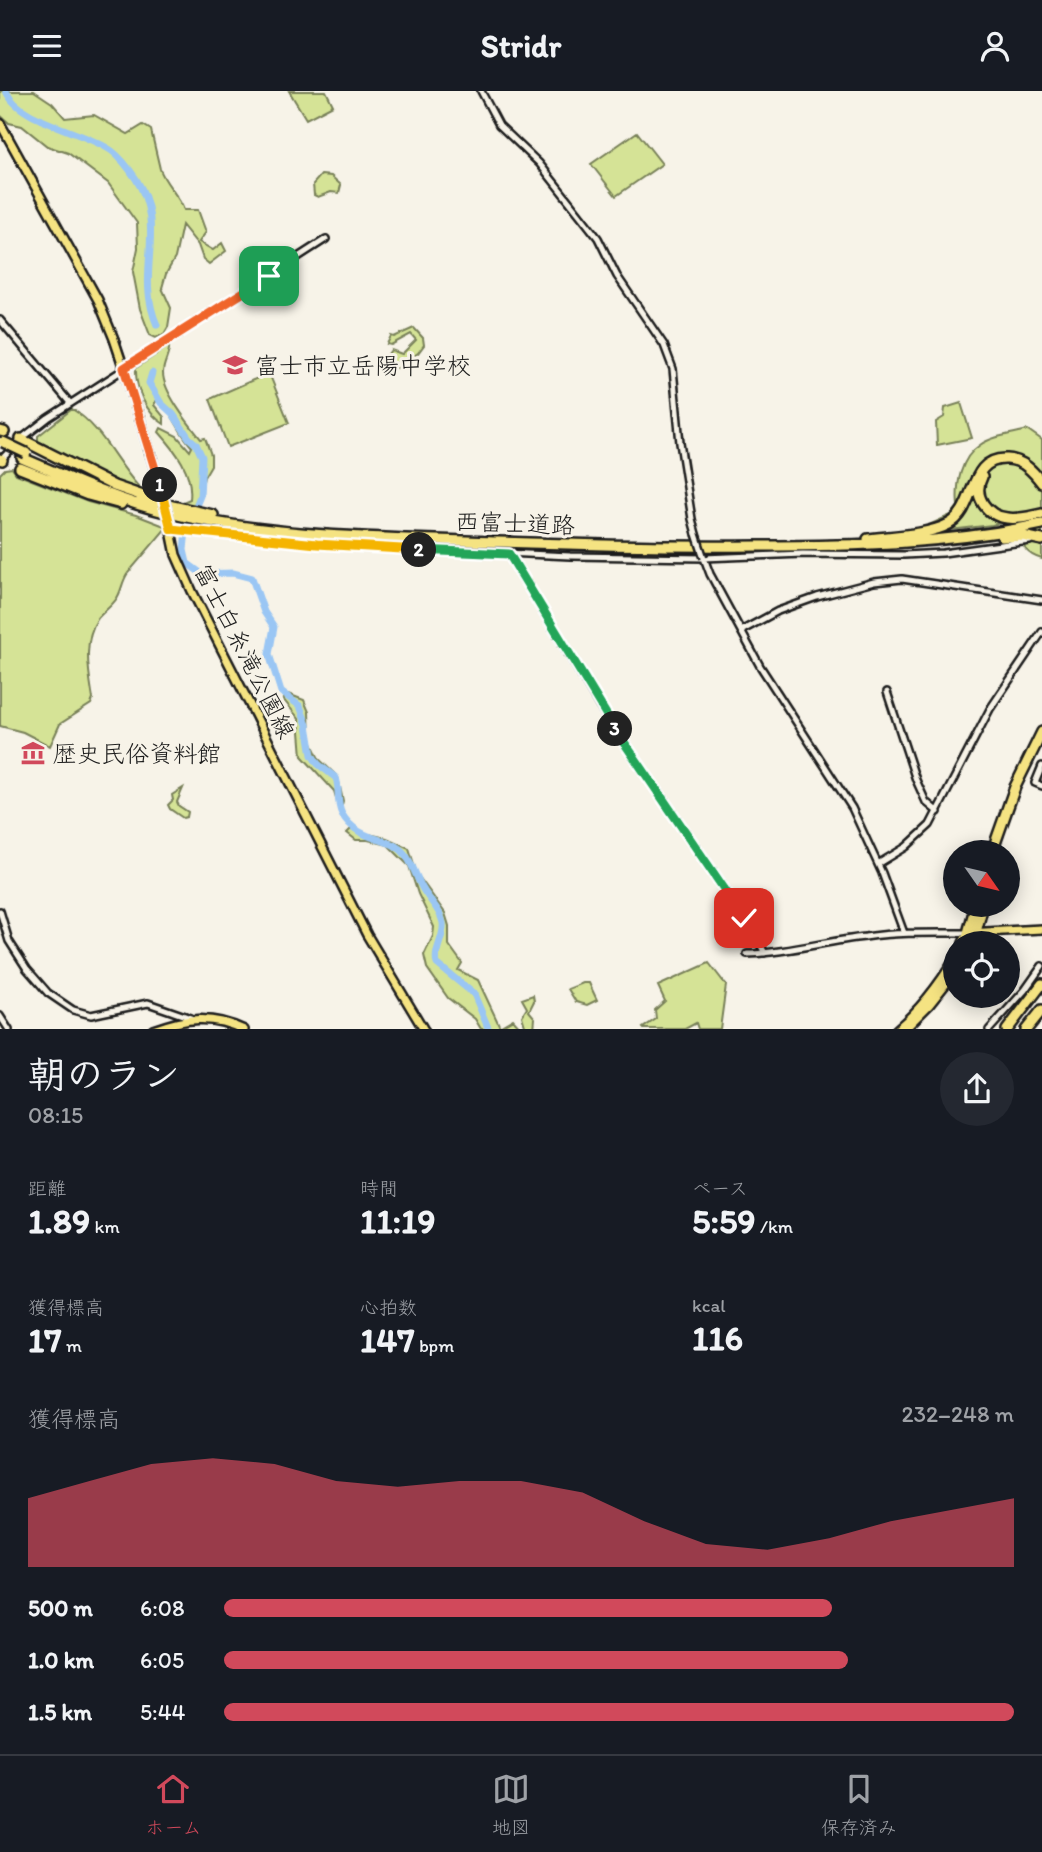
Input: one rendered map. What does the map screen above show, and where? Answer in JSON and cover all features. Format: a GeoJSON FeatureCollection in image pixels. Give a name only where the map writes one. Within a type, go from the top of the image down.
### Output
{"type":"FeatureCollection","features":[{"type":"Feature","properties":{"kind":"highway"},"geometry":{"type":"LineString","coordinates":[[21,439],[114,486],[185,512]]}},
{"type":"Feature","properties":{"kind":"highway","name":"西富士道路"},"geometry":{"type":"LineString","coordinates":[[1,440],[24,455],[91,488],[168,521],[185,512]]}},
{"type":"Feature","properties":{"kind":"highway","name":"西富士道路"},"geometry":{"type":"LineString","coordinates":[[24,455],[110,489],[202,517],[295,526],[540,538],[869,542],[960,538],[1042,524]]}},
{"type":"Feature","properties":{"kind":"highway"},"geometry":{"type":"LineString","coordinates":[[869,542],[951,524],[967,504],[979,473],[993,461],[1018,461],[1031,470],[1042,483]]}},
{"type":"Feature","properties":{"kind":"highway"},"geometry":{"type":"LineString","coordinates":[[1042,491],[1022,468],[1002,464],[984,475],[978,493],[983,504],[995,515],[1017,519],[1042,516]]}},
{"type":"Feature","properties":{"kind":"highway"},"geometry":{"type":"LineString","coordinates":[[20,468],[104,500],[145,510],[168,521]]}},
{"type":"Feature","properties":{"kind":"highway","name":"西富士道路"},"geometry":{"type":"LineString","coordinates":[[869,542],[970,531],[1042,516]]}},
{"type":"Feature","properties":{"kind":"highway"},"geometry":{"type":"LineString","coordinates":[[869,542],[955,542],[1008,536],[1042,540]]}},
{"type":"Feature","properties":{"kind":"highway"},"geometry":{"type":"LineString","coordinates":[[996,840],[1015,787],[1042,732]]}},
{"type":"Feature","properties":{"kind":"highway"},"geometry":{"type":"LineString","coordinates":[[1002,840],[1011,810],[1042,743]]}},
{"type":"Feature","properties":{"kind":"highway"},"geometry":{"type":"LineString","coordinates":[[1010,1029],[1042,984]]}},
{"type":"Feature","properties":{"kind":"highway"},"geometry":{"type":"LineString","coordinates":[[1010,1029],[1042,992]]}},
{"type":"Feature","properties":{"kind":"highway"},"geometry":{"type":"LineString","coordinates":[[1027,1029],[1042,1010]]}},
{"type":"Feature","properties":{"kind":"main road","name":"富士白糸滝公園線"},"geometry":{"type":"LineString","coordinates":[[0,123],[90,284],[114,339],[164,499],[177,555],[195,598],[367,935],[423,1029]]}},
{"type":"Feature","properties":{"kind":"main road"},"geometry":{"type":"LineString","coordinates":[[1020,931],[1042,929]]}},
{"type":"Feature","properties":{"kind":"main road"},"geometry":{"type":"LineString","coordinates":[[897,1029],[925,1002],[943,979]]}},
{"type":"Feature","properties":{"kind":"main road"},"geometry":{"type":"LineString","coordinates":[[905,1029],[943,988]]}},
{"type":"Feature","properties":{"kind":"main road"},"geometry":{"type":"LineString","coordinates":[[156,1029],[191,1018],[222,1021],[242,1029]]}},
{"type":"Feature","properties":{"kind":"street"},"geometry":{"type":"LineString","coordinates":[[481,91],[499,125],[539,163],[598,238],[617,277],[664,345],[673,369],[684,468],[696,534],[710,574],[760,666],[852,809],[878,864],[904,933]]}},
{"type":"Feature","properties":{"kind":"street"},"geometry":{"type":"LineString","coordinates":[[1,460],[21,439],[70,403],[326,239]]}},
{"type":"Feature","properties":{"kind":"street"},"geometry":{"type":"LineString","coordinates":[[0,320],[70,403]]}},
{"type":"Feature","properties":{"kind":"street"},"geometry":{"type":"LineString","coordinates":[[168,521],[183,529],[317,544],[509,554],[704,558],[803,554],[904,555],[943,553],[1030,541]]}},
{"type":"Feature","properties":{"kind":"street"},"geometry":{"type":"LineString","coordinates":[[509,554],[600,707],[765,953]]}},
{"type":"Feature","properties":{"kind":"street"},"geometry":{"type":"LineString","coordinates":[[741,631],[778,611],[817,597],[874,582],[902,579],[1042,600]]}},
{"type":"Feature","properties":{"kind":"street"},"geometry":{"type":"LineString","coordinates":[[878,864],[906,847],[930,825],[990,709],[1042,632]]}},
{"type":"Feature","properties":{"kind":"street"},"geometry":{"type":"LineString","coordinates":[[887,692],[916,780],[926,802],[938,812]]}},
{"type":"Feature","properties":{"kind":"street"},"geometry":{"type":"LineString","coordinates":[[1042,766],[1035,783],[1042,786]]}},
{"type":"Feature","properties":{"kind":"street"},"geometry":{"type":"LineString","coordinates":[[0,911],[9,941],[27,969],[48,993],[73,1010],[91,1015],[148,1003],[191,1018]]}},
{"type":"Feature","properties":{"kind":"street"},"geometry":{"type":"LineString","coordinates":[[747,954],[904,933],[943,935]]}},
{"type":"Feature","properties":{"kind":"street"},"geometry":{"type":"LineString","coordinates":[[990,1029],[1042,966]]}},
{"type":"Feature","properties":{"kind":"green space"},"geometry":{"type":"Polygon","coordinates":[[[0,91],[34,91],[52,103],[65,118],[94,115],[128,134],[143,125],[151,130],[165,179],[184,210],[198,210],[206,232],[199,242],[213,250],[222,243],[226,251],[209,264],[182,225],[175,258],[162,288],[171,308],[164,334],[156,338],[150,335],[140,309],[133,272],[138,248],[137,223],[108,183],[68,153],[47,146],[22,126],[9,123],[0,115],[0,91]]]}},
{"type":"Feature","properties":{"kind":"green space"},"geometry":{"type":"Polygon","coordinates":[[[289,91],[326,91],[333,105],[306,119],[289,91]]]}},
{"type":"Feature","properties":{"kind":"green space"},"geometry":{"type":"Polygon","coordinates":[[[637,132],[662,164],[616,196],[591,164],[637,132]]]}},
{"type":"Feature","properties":{"kind":"green space"},"geometry":{"type":"Polygon","coordinates":[[[321,175],[331,176],[341,185],[339,193],[331,192],[318,197],[314,195],[313,184],[321,175]]]}},
{"type":"Feature","properties":{"kind":"green space"},"geometry":{"type":"Polygon","coordinates":[[[414,328],[423,338],[424,345],[418,353],[397,368],[388,354],[391,350],[402,354],[416,340],[411,334],[391,345],[387,344],[391,336],[414,328]]]}},
{"type":"Feature","properties":{"kind":"green space"},"geometry":{"type":"Polygon","coordinates":[[[169,346],[163,373],[167,389],[190,425],[201,439],[205,438],[211,455],[211,465],[204,477],[197,509],[183,505],[183,502],[190,499],[189,480],[177,454],[159,432],[161,428],[177,436],[190,451],[192,447],[161,402],[156,401],[154,405],[164,417],[164,424],[152,414],[137,384],[136,368],[169,346]]]}},
{"type":"Feature","properties":{"kind":"green space"},"geometry":{"type":"Polygon","coordinates":[[[269,373],[289,423],[228,447],[210,399],[269,373]]]}},
{"type":"Feature","properties":{"kind":"green space"},"geometry":{"type":"Polygon","coordinates":[[[961,403],[972,438],[937,445],[936,422],[944,417],[945,408],[961,403]]]}},
{"type":"Feature","properties":{"kind":"green space"},"geometry":{"type":"Polygon","coordinates":[[[72,409],[100,435],[138,486],[161,499],[126,488],[38,443],[38,436],[72,409]]]}},
{"type":"Feature","properties":{"kind":"green space"},"geometry":{"type":"Polygon","coordinates":[[[1028,430],[1042,440],[1042,513],[992,525],[934,532],[931,524],[951,515],[958,506],[961,473],[973,450],[990,439],[1028,430]]]}},
{"type":"Feature","properties":{"kind":"green space"},"geometry":{"type":"Polygon","coordinates":[[[12,468],[16,474],[88,502],[167,527],[128,573],[117,598],[93,627],[88,657],[93,699],[91,704],[60,724],[50,746],[23,732],[0,726],[0,474],[5,469],[12,468]]]}},
{"type":"Feature","properties":{"kind":"green space"},"geometry":{"type":"Polygon","coordinates":[[[1042,529],[1042,559],[1026,550],[1019,532],[1042,529]]]}},
{"type":"Feature","properties":{"kind":"green space"},"geometry":{"type":"Polygon","coordinates":[[[288,694],[304,700],[309,712],[310,739],[319,759],[338,777],[343,801],[340,812],[334,791],[302,756],[299,719],[283,699],[288,694]]]}},
{"type":"Feature","properties":{"kind":"green space"},"geometry":{"type":"Polygon","coordinates":[[[183,788],[177,802],[188,812],[187,817],[183,818],[168,805],[173,800],[172,795],[183,788]]]}},
{"type":"Feature","properties":{"kind":"green space"},"geometry":{"type":"Polygon","coordinates":[[[353,827],[409,848],[417,874],[445,913],[449,926],[449,945],[462,963],[458,970],[478,980],[501,1029],[481,1029],[475,1019],[448,998],[427,968],[424,955],[434,927],[418,894],[409,866],[388,845],[356,840],[347,833],[353,827]]]}},
{"type":"Feature","properties":{"kind":"green space"},"geometry":{"type":"Polygon","coordinates":[[[709,963],[726,985],[720,1029],[698,1029],[696,1023],[685,1029],[643,1028],[656,1019],[655,1010],[665,1001],[658,986],[709,963]]]}},
{"type":"Feature","properties":{"kind":"green space"},"geometry":{"type":"Polygon","coordinates":[[[589,983],[597,1000],[587,1005],[576,1002],[568,989],[589,983]]]}},
{"type":"Feature","properties":{"kind":"green space"},"geometry":{"type":"Polygon","coordinates":[[[533,995],[534,1001],[529,1011],[535,1018],[534,1029],[503,1029],[501,1026],[513,1019],[521,1028],[525,1026],[522,1016],[527,1008],[522,999],[533,995]]]}},
{"type":"Feature","properties":{"kind":"waterway"},"geometry":{"type":"LineString","coordinates":[[6,91],[13,102],[24,111],[112,151],[136,179],[150,215],[149,287],[157,325]]}},
{"type":"Feature","properties":{"kind":"waterway"},"geometry":{"type":"LineString","coordinates":[[152,373],[149,383],[161,403],[196,444],[202,457],[200,496],[186,530],[184,550],[187,563],[202,574],[233,573],[252,578],[264,612],[274,627],[269,654],[281,692],[300,706],[307,725],[312,755],[318,764],[336,778],[342,814],[358,831],[393,845],[407,857],[442,919],[437,964],[474,994],[489,1029]]}},
{"type":"Feature","properties":{"kind":"place","name":"富士市立岳陽中学校"},"geometry":{"type":"Point","coordinates":[235,365]}},
{"type":"Feature","properties":{"kind":"place","name":"歴史民俗資料館"},"geometry":{"type":"Point","coordinates":[33,753]}},
{"type":"Feature","properties":{"kind":"route"},"geometry":{"type":"LineString","coordinates":[[269,276],[124,368],[171,529],[317,544],[509,554],[600,707],[744,918]]}}]}
